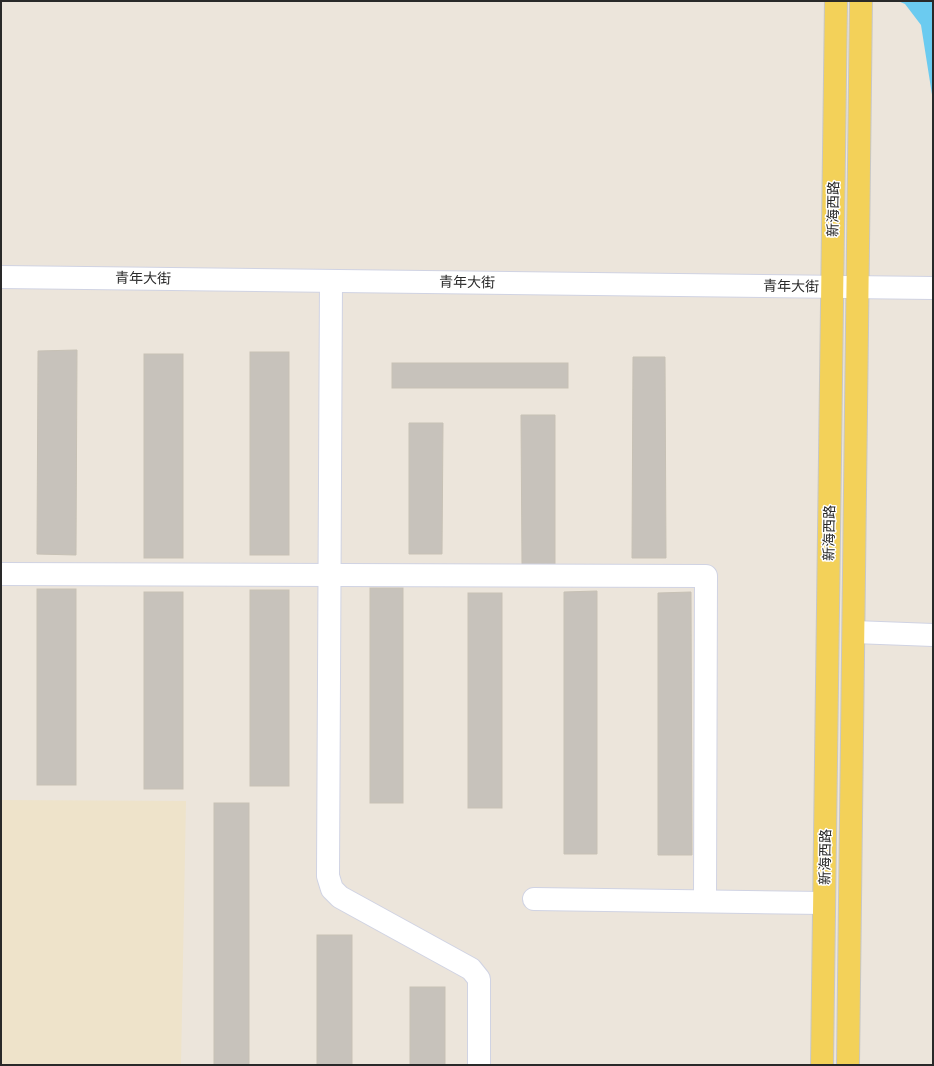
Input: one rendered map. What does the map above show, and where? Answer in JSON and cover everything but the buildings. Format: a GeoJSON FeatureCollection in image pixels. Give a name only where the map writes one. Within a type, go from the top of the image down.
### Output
{"type":"FeatureCollection","features":[{"type":"Feature","properties":{"kind":"main road","name":"新海西路"},"geometry":{"type":"LineString","coordinates":[[822,1065],[836,1]]}},
{"type":"Feature","properties":{"kind":"main road","name":"新海西路"},"geometry":{"type":"LineString","coordinates":[[848,1065],[861,1]]}},
{"type":"Feature","properties":{"kind":"street","name":"青年大街"},"geometry":{"type":"LineString","coordinates":[[1,277],[933,288]]}},
{"type":"Feature","properties":{"kind":"street"},"geometry":{"type":"LineString","coordinates":[[331,281],[328,876],[332,889],[340,897],[471,969],[479,979],[479,1065]]}},
{"type":"Feature","properties":{"kind":"street"},"geometry":{"type":"LineString","coordinates":[[1,574],[706,576],[705,901]]}},
{"type":"Feature","properties":{"kind":"street"},"geometry":{"type":"LineString","coordinates":[[854,632],[933,634]]}},
{"type":"Feature","properties":{"kind":"street"},"geometry":{"type":"LineString","coordinates":[[534,899],[824,903]]}},
{"type":"Feature","properties":{"kind":"shaded area"},"geometry":{"type":"Polygon","coordinates":[[[1,800],[186,801],[181,1065],[1,1065],[1,800]]]}},
{"type":"Feature","properties":{"kind":"water"},"geometry":{"type":"Polygon","coordinates":[[[898,1],[933,1],[933,101],[921,25],[905,4],[898,1]]]}}]}
